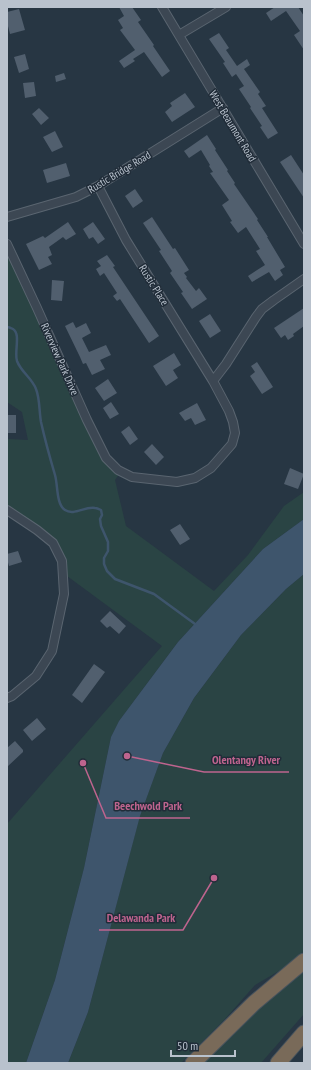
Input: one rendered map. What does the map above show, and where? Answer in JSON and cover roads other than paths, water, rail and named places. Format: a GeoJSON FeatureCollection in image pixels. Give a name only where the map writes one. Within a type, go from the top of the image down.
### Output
{"type":"FeatureCollection","features":[{"type":"Feature","properties":{"kind":"highway"},"geometry":{"type":"LineString","coordinates":[[193,1063],[254,1003],[304,961]]}},
{"type":"Feature","properties":{"kind":"highway"},"geometry":{"type":"LineString","coordinates":[[278,1063],[304,1033]]}},
{"type":"Feature","properties":{"kind":"street","name":"West Beaumont Road"},"geometry":{"type":"LineString","coordinates":[[162,7],[304,244]]}},
{"type":"Feature","properties":{"kind":"street"},"geometry":{"type":"LineString","coordinates":[[179,35],[226,7]]}},
{"type":"Feature","properties":{"kind":"street","name":"Rustic Bridge Road"},"geometry":{"type":"LineString","coordinates":[[7,217],[76,197],[98,186],[223,108]]}},
{"type":"Feature","properties":{"kind":"street","name":"Rustic Place"},"geometry":{"type":"LineString","coordinates":[[98,186],[126,240],[214,380],[234,422],[235,433],[232,444],[211,468],[195,478],[177,482],[132,477],[118,470]]}},
{"type":"Feature","properties":{"kind":"street","name":"Riverview Park Drive"},"geometry":{"type":"LineString","coordinates":[[7,244],[87,420],[106,458],[118,470]]}},
{"type":"Feature","properties":{"kind":"street"},"geometry":{"type":"LineString","coordinates":[[214,380],[262,309],[304,279]]}},
{"type":"Feature","properties":{"kind":"street"},"geometry":{"type":"LineString","coordinates":[[7,510],[44,535],[53,543],[62,561],[64,594],[52,651],[36,676],[12,696],[7,698]]}},
{"type":"Feature","properties":{"kind":"water"},"geometry":{"type":"Polygon","coordinates":[[[304,519],[304,574],[286,589],[241,635],[194,698],[163,753],[140,816],[88,1012],[68,1063],[26,1063],[55,980],[84,868],[111,737],[119,721],[178,642],[263,549],[304,519]]]}},
{"type":"Feature","properties":{"kind":"waterway"},"geometry":{"type":"LineString","coordinates":[[7,327],[13,329],[17,335],[17,361],[34,385],[37,393],[41,422],[62,507],[68,512],[87,508],[96,508],[101,510],[101,526],[108,542],[108,551],[104,558],[104,564],[107,571],[115,579],[154,594],[195,624]]}},
{"type":"Feature","properties":{"kind":"place","name":"Olentangy River"},"geometry":{"type":"Point","coordinates":[127,756]}},
{"type":"Feature","properties":{"kind":"place","name":"Beechwold Park"},"geometry":{"type":"Point","coordinates":[83,763]}},
{"type":"Feature","properties":{"kind":"place","name":"Delawanda Park"},"geometry":{"type":"Point","coordinates":[214,878]}}]}
